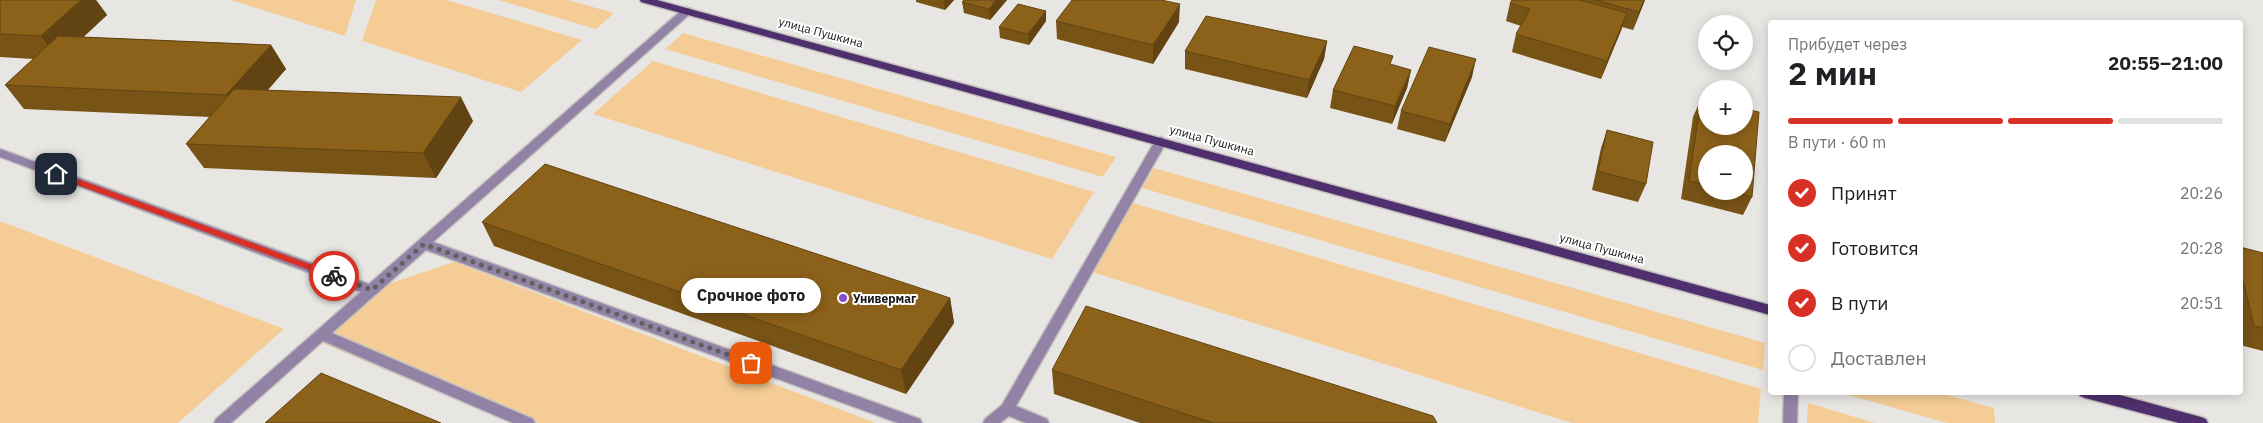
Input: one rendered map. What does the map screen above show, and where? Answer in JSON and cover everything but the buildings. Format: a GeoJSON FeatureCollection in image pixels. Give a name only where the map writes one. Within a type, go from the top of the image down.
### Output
{"type":"FeatureCollection","features":[{"type":"Feature","properties":{"kind":"main road","name":"улица Пушкина"},"geometry":{"type":"LineString","coordinates":[[645,0],[1768,309]]}},
{"type":"Feature","properties":{"kind":"main road"},"geometry":{"type":"LineString","coordinates":[[2096,395],[2201,423]]}},
{"type":"Feature","properties":{"kind":"street"},"geometry":{"type":"LineString","coordinates":[[221,423],[687,11]]}},
{"type":"Feature","properties":{"kind":"street"},"geometry":{"type":"LineString","coordinates":[[990,423],[1007,409],[1161,141]]}},
{"type":"Feature","properties":{"kind":"street"},"geometry":{"type":"LineString","coordinates":[[0,154],[372,290]]}},
{"type":"Feature","properties":{"kind":"street"},"geometry":{"type":"LineString","coordinates":[[424,244],[915,423]]}},
{"type":"Feature","properties":{"kind":"street"},"geometry":{"type":"LineString","coordinates":[[322,334],[528,423]]}},
{"type":"Feature","properties":{"kind":"street"},"geometry":{"type":"LineString","coordinates":[[1790,423],[1791,395]]}},
{"type":"Feature","properties":{"kind":"street"},"geometry":{"type":"LineString","coordinates":[[1007,409],[1042,423]]}},
{"type":"Feature","properties":{"kind":"shaded area"},"geometry":{"type":"Polygon","coordinates":[[[231,0],[356,0],[345,36],[231,0]]]}},
{"type":"Feature","properties":{"kind":"shaded area"},"geometry":{"type":"Polygon","coordinates":[[[376,0],[447,0],[582,40],[521,92],[362,41],[376,0]]]}},
{"type":"Feature","properties":{"kind":"shaded area"},"geometry":{"type":"Polygon","coordinates":[[[498,0],[568,0],[614,13],[596,29],[498,0]]]}},
{"type":"Feature","properties":{"kind":"shaded area"},"geometry":{"type":"Polygon","coordinates":[[[683,33],[1116,157],[1103,177],[665,49],[683,33]]]}},
{"type":"Feature","properties":{"kind":"shaded area"},"geometry":{"type":"Polygon","coordinates":[[[653,61],[1094,192],[1052,259],[593,114],[653,61]]]}},
{"type":"Feature","properties":{"kind":"shaded area"},"geometry":{"type":"Polygon","coordinates":[[[1154,168],[1765,343],[1763,370],[1142,188],[1154,168]]]}},
{"type":"Feature","properties":{"kind":"shaded area"},"geometry":{"type":"Polygon","coordinates":[[[1133,203],[1761,389],[1758,423],[1572,423],[1092,272],[1133,203]]]}},
{"type":"Feature","properties":{"kind":"shaded area"},"geometry":{"type":"Polygon","coordinates":[[[0,221],[284,329],[178,423],[0,423],[0,221]]]}},
{"type":"Feature","properties":{"kind":"shaded area"},"geometry":{"type":"Polygon","coordinates":[[[454,262],[876,423],[512,423],[317,341],[379,287],[454,262]]]}},
{"type":"Feature","properties":{"kind":"shaded area"},"geometry":{"type":"Polygon","coordinates":[[[1849,395],[1946,395],[1994,408],[1995,423],[1947,423],[1849,395]]]}},
{"type":"Feature","properties":{"kind":"shaded area"},"geometry":{"type":"Polygon","coordinates":[[[1808,403],[1875,423],[1807,423],[1808,403]]]}},
{"type":"Feature","properties":{"kind":"way so far"},"geometry":{"type":"LineString","coordinates":[[334,276],[372,290],[424,244],[751,363]]}},
{"type":"Feature","properties":{"kind":"place","name":"Универмаг"},"geometry":{"type":"Point","coordinates":[843,298]}},
{"type":"Feature","properties":{"kind":"place","name":"Срочное фото"},"geometry":{"type":"Point","coordinates":[751,363]}},
{"type":"Feature","properties":{"kind":"route"},"geometry":{"type":"LineString","coordinates":[[56,174],[334,276]]}}]}
